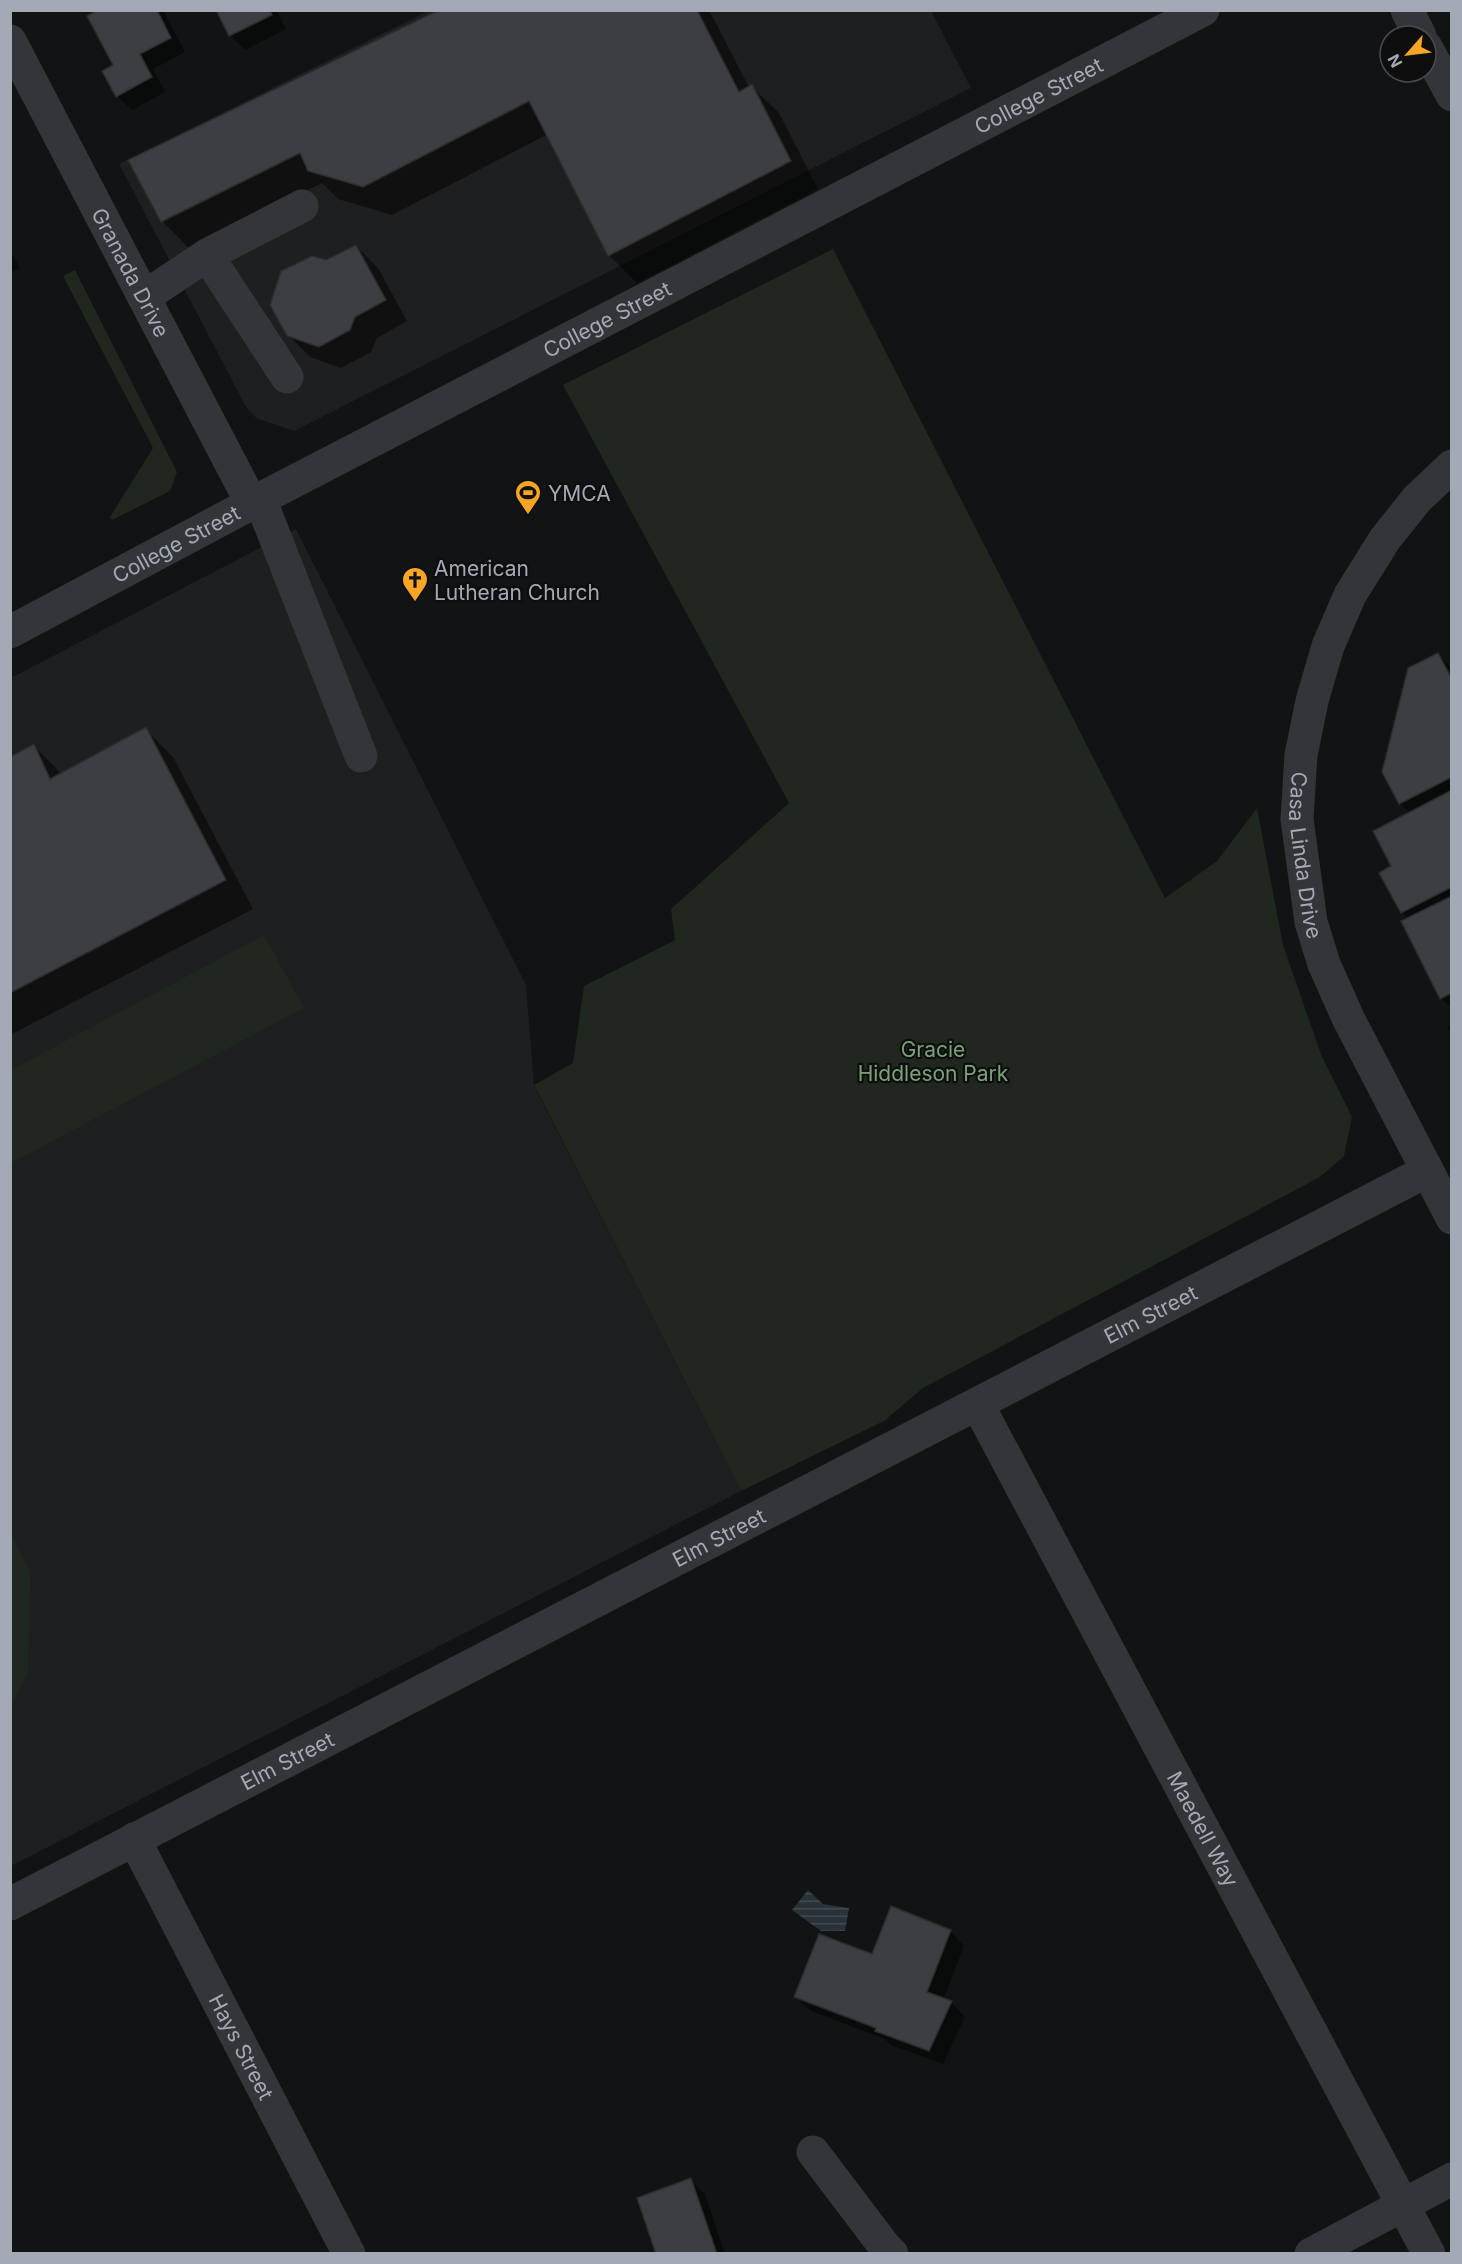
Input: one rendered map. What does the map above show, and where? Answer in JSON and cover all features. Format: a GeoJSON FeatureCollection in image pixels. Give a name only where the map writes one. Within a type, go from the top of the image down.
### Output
{"type":"FeatureCollection","features":[{"type":"Feature","properties":{"kind":"street","name":"College Street"},"geometry":{"type":"LineString","coordinates":[[10,632],[256,501],[1203,10]]}},
{"type":"Feature","properties":{"kind":"street"},"geometry":{"type":"LineString","coordinates":[[1407,10],[1414,24]]}},
{"type":"Feature","properties":{"kind":"street","name":"Granada Drive"},"geometry":{"type":"LineString","coordinates":[[10,41],[144,297],[256,501],[361,756]]}},
{"type":"Feature","properties":{"kind":"street"},"geometry":{"type":"LineString","coordinates":[[1438,69],[1452,95]]}},
{"type":"Feature","properties":{"kind":"street"},"geometry":{"type":"LineString","coordinates":[[144,297],[207,255],[302,206]]}},
{"type":"Feature","properties":{"kind":"street"},"geometry":{"type":"LineString","coordinates":[[207,255],[286,377]]}},
{"type":"Feature","properties":{"kind":"street","name":"Casa Linda Drive"},"geometry":{"type":"LineString","coordinates":[[1452,466],[1417,499],[1385,539],[1350,595],[1328,646],[1312,700],[1301,755],[1297,819],[1311,922],[1324,964],[1349,1020],[1452,1218]]}},
{"type":"Feature","properties":{"kind":"street","name":"Elm Street"},"geometry":{"type":"LineString","coordinates":[[10,1904],[1427,1171]]}},
{"type":"Feature","properties":{"kind":"street","name":"Maedell Way"},"geometry":{"type":"LineString","coordinates":[[978,1405],[1429,2253]]}},
{"type":"Feature","properties":{"kind":"street","name":"Hays Street"},"geometry":{"type":"LineString","coordinates":[[134,1839],[349,2253]]}},
{"type":"Feature","properties":{"kind":"street"},"geometry":{"type":"LineString","coordinates":[[813,2152],[885,2247],[892,2253]]}},
{"type":"Feature","properties":{"kind":"street"},"geometry":{"type":"LineString","coordinates":[[1311,2253],[1452,2179]]}},
{"type":"Feature","properties":{"kind":"shaded area"},"geometry":{"type":"Polygon","coordinates":[[[428,11],[931,11],[971,88],[294,431],[256,418],[246,407],[119,164],[428,11]]]}},
{"type":"Feature","properties":{"kind":"shaded area"},"geometry":{"type":"Polygon","coordinates":[[[296,529],[526,985],[534,1086],[741,1491],[11,1866],[11,678],[296,529]]]}},
{"type":"Feature","properties":{"kind":"shaded area"},"geometry":{"type":"Polygon","coordinates":[[[808,1890],[823,1904],[849,1908],[845,1931],[821,1931],[792,1910],[808,1890]]]}},
{"type":"Feature","properties":{"kind":"green space","name":"Gracie Hiddleson Park"},"geometry":{"type":"Polygon","coordinates":[[[833,249],[1165,898],[1217,861],[1257,808],[1283,945],[1322,1057],[1352,1117],[1344,1156],[1320,1177],[923,1388],[884,1421],[741,1491],[534,1085],[573,1063],[584,986],[675,940],[671,909],[789,803],[563,385],[833,249]]]}},
{"type":"Feature","properties":{"kind":"green space"},"geometry":{"type":"Polygon","coordinates":[[[75,270],[177,472],[170,491],[112,520],[110,517],[153,448],[63,276],[75,270]]]}},
{"type":"Feature","properties":{"kind":"green space"},"geometry":{"type":"Polygon","coordinates":[[[264,935],[304,1008],[11,1163],[11,1070],[264,935]]]}},
{"type":"Feature","properties":{"kind":"green space"},"geometry":{"type":"Polygon","coordinates":[[[11,1535],[30,1570],[30,1593],[28,1674],[11,1706],[11,1535]]]}},
{"type":"Feature","properties":{"kind":"building"},"geometry":{"type":"Polygon","coordinates":[[[97,10],[157,10],[171,38],[140,54],[152,77],[116,97],[102,71],[113,65],[87,16],[97,10]]]}},
{"type":"Feature","properties":{"kind":"building"},"geometry":{"type":"Polygon","coordinates":[[[216,10],[270,10],[272,15],[229,36],[216,10]]]}},
{"type":"Feature","properties":{"kind":"building"},"geometry":{"type":"Polygon","coordinates":[[[439,10],[697,10],[739,92],[752,84],[791,161],[608,256],[529,101],[363,187],[308,171],[300,153],[161,222],[128,160],[439,10]]]}},
{"type":"Feature","properties":{"kind":"building"},"geometry":{"type":"Polygon","coordinates":[[[356,245],[386,300],[355,317],[350,330],[319,347],[287,336],[270,305],[281,271],[312,256],[326,260],[356,245]]]}},
{"type":"Feature","properties":{"kind":"building"},"geometry":{"type":"Polygon","coordinates":[[[1438,653],[1452,679],[1452,777],[1399,804],[1382,772],[1408,668],[1438,653]]]}},
{"type":"Feature","properties":{"kind":"building"},"geometry":{"type":"Polygon","coordinates":[[[146,727],[226,880],[10,993],[10,757],[34,744],[50,779],[146,727]]]}},
{"type":"Feature","properties":{"kind":"building"},"geometry":{"type":"Polygon","coordinates":[[[1452,790],[1452,887],[1401,913],[1379,873],[1391,866],[1373,831],[1452,790]]]}},
{"type":"Feature","properties":{"kind":"building"},"geometry":{"type":"Polygon","coordinates":[[[1452,896],[1452,993],[1440,999],[1401,921],[1452,896]]]}},
{"type":"Feature","properties":{"kind":"building"},"geometry":{"type":"Polygon","coordinates":[[[891,1906],[951,1930],[927,1992],[952,2001],[929,2051],[794,1997],[819,1934],[872,1954],[891,1906]]]}},
{"type":"Feature","properties":{"kind":"building"},"geometry":{"type":"Polygon","coordinates":[[[691,2178],[717,2254],[656,2254],[637,2198],[691,2178]]]}},
{"type":"Feature","properties":{"kind":"place","name":"YMCA"},"geometry":{"type":"Point","coordinates":[528,516]}},
{"type":"Feature","properties":{"kind":"place","name":"American Lutheran Church"},"geometry":{"type":"Point","coordinates":[415,603]}}]}
